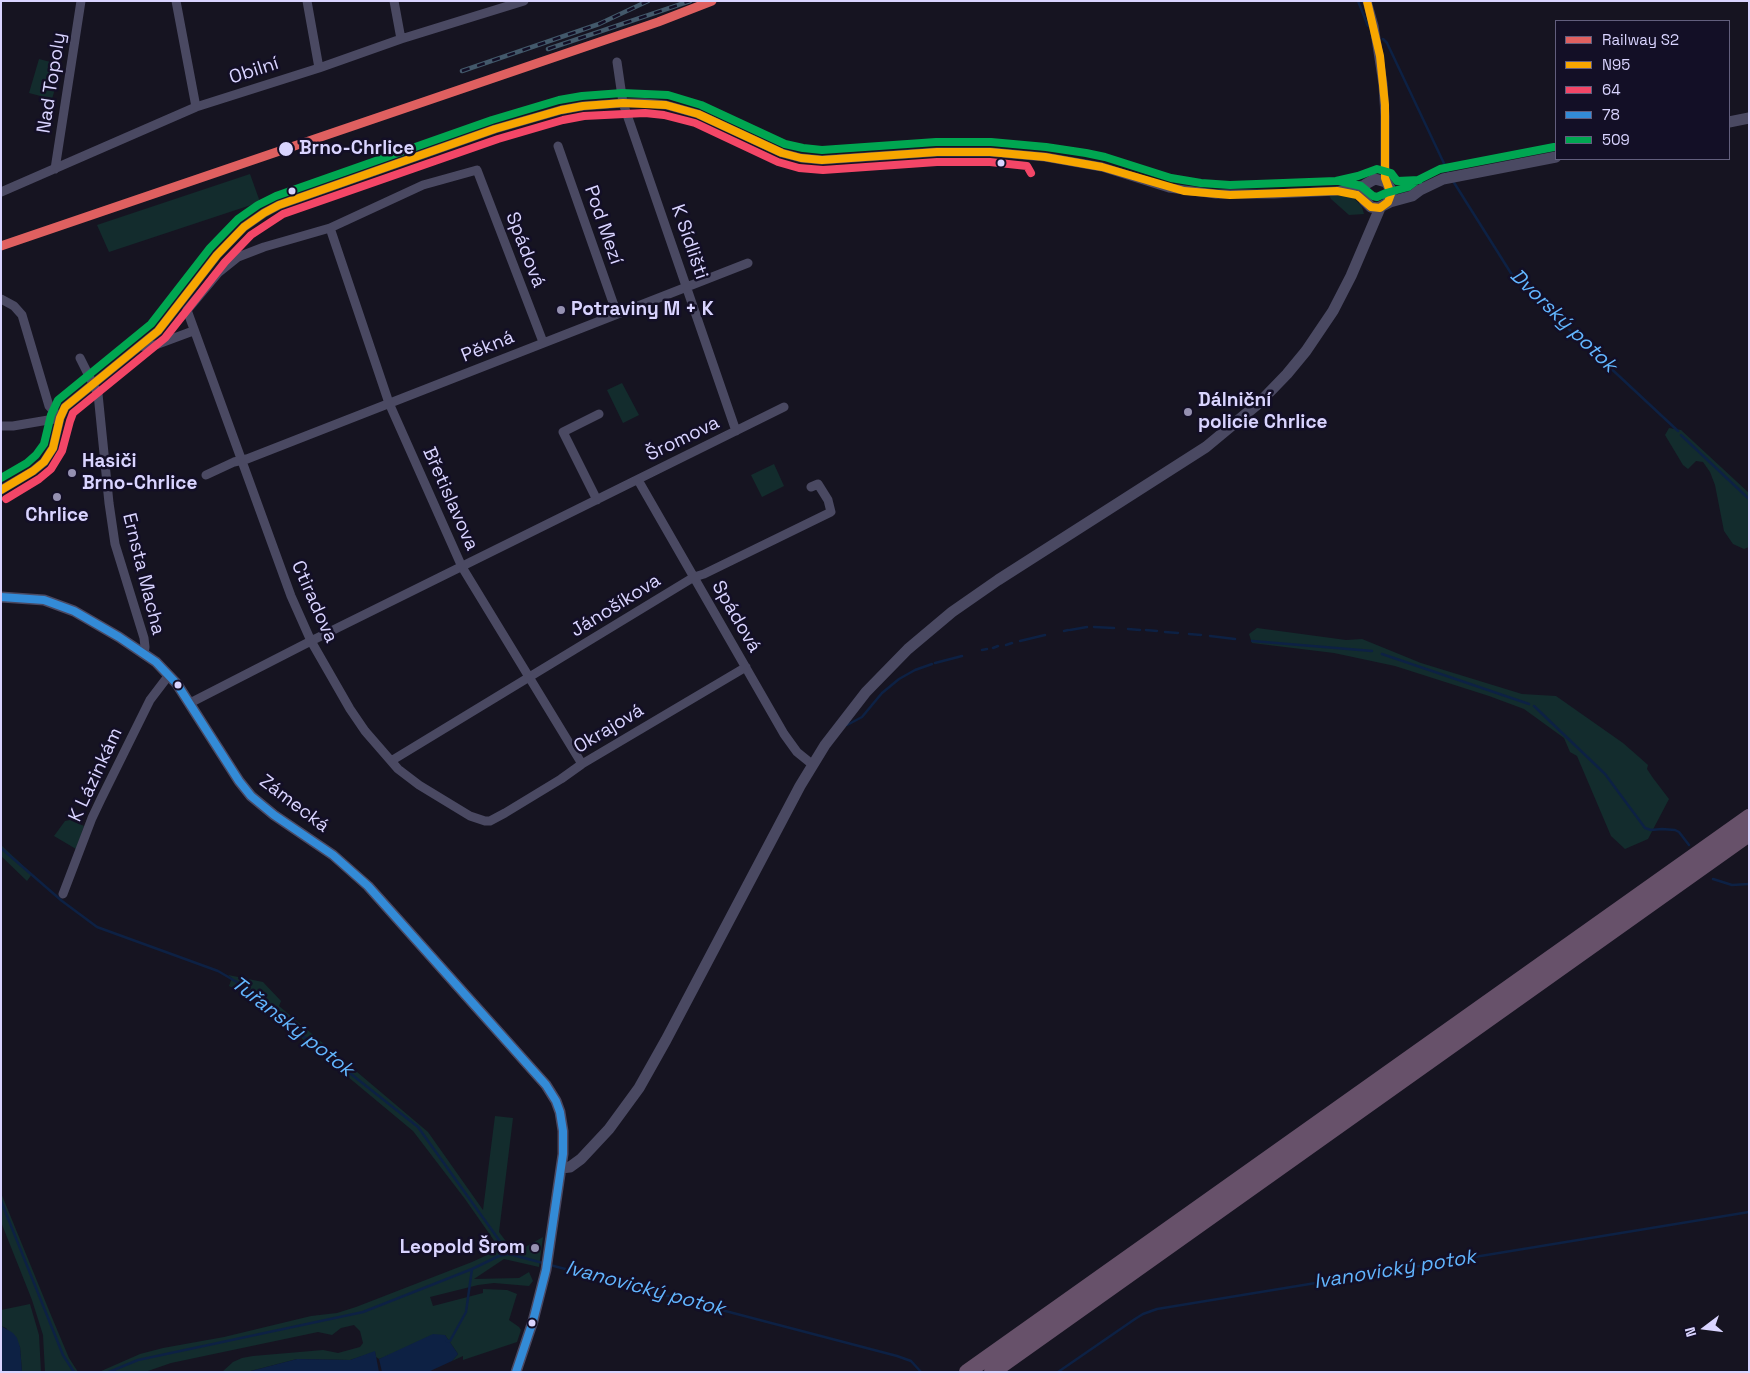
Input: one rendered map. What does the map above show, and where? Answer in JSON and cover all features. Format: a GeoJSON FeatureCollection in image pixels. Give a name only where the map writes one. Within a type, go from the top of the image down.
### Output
{"type":"FeatureCollection","features":[{"type":"Feature","properties":{"kind":"highway"},"geometry":{"type":"LineString","coordinates":[[967,1372],[1749,817]]}},
{"type":"Feature","properties":{"kind":"highway"},"geometry":{"type":"LineString","coordinates":[[992,1372],[1749,834]]}},
{"type":"Feature","properties":{"kind":"street","name":"Nad Topoly"},"geometry":{"type":"LineString","coordinates":[[55,169],[80,1]]}},
{"type":"Feature","properties":{"kind":"street"},"geometry":{"type":"LineString","coordinates":[[176,1],[196,107]]}},
{"type":"Feature","properties":{"kind":"street"},"geometry":{"type":"LineString","coordinates":[[307,1],[319,68]]}},
{"type":"Feature","properties":{"kind":"street"},"geometry":{"type":"LineString","coordinates":[[394,1],[401,39]]}},
{"type":"Feature","properties":{"kind":"street","name":"Obilní"},"geometry":{"type":"LineString","coordinates":[[1,192],[196,107],[319,68],[401,39],[524,1]]}},
{"type":"Feature","properties":{"kind":"street"},"geometry":{"type":"LineString","coordinates":[[561,1168],[570,1167],[581,1159],[609,1129],[639,1088],[788,808],[825,745],[866,692],[897,659],[939,622],[991,585],[1206,447],[1246,415],[1293,366],[1326,321],[1346,287],[1384,206],[1391,197],[1385,178],[1383,84],[1374,26],[1367,1]]}},
{"type":"Feature","properties":{"kind":"street","name":"K Sídlišti"},"geometry":{"type":"LineString","coordinates":[[617,62],[623,103],[736,431]]}},
{"type":"Feature","properties":{"kind":"street"},"geometry":{"type":"LineString","coordinates":[[1,490],[33,471],[48,458],[53,448],[60,418],[66,406],[158,331],[212,261],[234,237],[255,219],[278,205],[495,129],[583,106],[623,103],[656,104],[682,109],[729,128],[782,153],[802,158],[822,160],[937,152],[990,152],[1084,163],[1168,188],[1200,193],[1230,195],[1337,190],[1380,180],[1389,188],[1404,192],[1420,190]]}},
{"type":"Feature","properties":{"kind":"street"},"geometry":{"type":"LineString","coordinates":[[1730,122],[1749,118]]}},
{"type":"Feature","properties":{"kind":"street","name":"Pod Mezí"},"geometry":{"type":"LineString","coordinates":[[558,146],[617,314]]}},
{"type":"Feature","properties":{"kind":"street"},"geometry":{"type":"LineString","coordinates":[[1365,243],[1368,215],[1362,192],[1368,182],[1377,174],[1384,146]]}},
{"type":"Feature","properties":{"kind":"street"},"geometry":{"type":"LineString","coordinates":[[1337,190],[1357,195],[1371,207],[1384,206],[1412,196],[1420,190],[1448,178],[1555,156]]}},
{"type":"Feature","properties":{"kind":"street","name":"Spádová"},"geometry":{"type":"LineString","coordinates":[[330,228],[423,185],[477,170],[543,342]]}},
{"type":"Feature","properties":{"kind":"street","name":"Ctiradova"},"geometry":{"type":"LineString","coordinates":[[330,228],[264,247],[238,257],[218,273],[188,308],[187,313],[290,596],[311,641],[358,722],[391,762],[419,786],[480,820],[490,821]]}},
{"type":"Feature","properties":{"kind":"street","name":"Břetislavova"},"geometry":{"type":"LineString","coordinates":[[330,228],[389,403],[462,567],[582,764]]}},
{"type":"Feature","properties":{"kind":"street","name":"Pěkná"},"geometry":{"type":"LineString","coordinates":[[206,475],[748,263]]}},
{"type":"Feature","properties":{"kind":"street"},"geometry":{"type":"LineString","coordinates":[[1,299],[14,306],[22,316],[48,403],[60,418]]}},
{"type":"Feature","properties":{"kind":"street"},"geometry":{"type":"LineString","coordinates":[[140,346],[150,347],[193,331]]}},
{"type":"Feature","properties":{"kind":"street","name":"Ernsta Macha"},"geometry":{"type":"LineString","coordinates":[[80,358],[98,394],[100,403],[109,503],[115,544],[144,638],[144,654]]}},
{"type":"Feature","properties":{"kind":"street","name":"Šromova"},"geometry":{"type":"LineString","coordinates":[[190,704],[311,641],[784,407]]}},
{"type":"Feature","properties":{"kind":"street"},"geometry":{"type":"LineString","coordinates":[[597,500],[563,432],[600,414]]}},
{"type":"Feature","properties":{"kind":"street"},"geometry":{"type":"LineString","coordinates":[[1,426],[13,426],[60,418]]}},
{"type":"Feature","properties":{"kind":"street","name":"Spádová"},"geometry":{"type":"LineString","coordinates":[[638,480],[794,748],[813,765]]}},
{"type":"Feature","properties":{"kind":"street","name":"Jánošíkova"},"geometry":{"type":"LineString","coordinates":[[391,762],[694,577],[704,574],[832,512],[828,500],[818,484],[811,487]]}},
{"type":"Feature","properties":{"kind":"street","name":"Zámecká"},"geometry":{"type":"LineString","coordinates":[[1,597],[30,598],[56,604],[74,611],[118,636],[156,662],[170,675],[239,781],[251,796],[274,816],[333,855],[368,886],[546,1085],[558,1106],[564,1140],[547,1265],[533,1321],[516,1372]]}},
{"type":"Feature","properties":{"kind":"street","name":"Okrajová"},"geometry":{"type":"LineString","coordinates":[[490,821],[505,814],[582,764],[746,667]]}},
{"type":"Feature","properties":{"kind":"street","name":"K Lázinkám"},"geometry":{"type":"LineString","coordinates":[[63,894],[100,799],[150,700],[170,675]]}},
{"type":"Feature","properties":{"kind":"green space"},"geometry":{"type":"Polygon","coordinates":[[[39,59],[62,65],[52,99],[29,93],[39,59]]]}},
{"type":"Feature","properties":{"kind":"green space"},"geometry":{"type":"Polygon","coordinates":[[[250,174],[260,202],[109,252],[97,225],[250,174]]]}},
{"type":"Feature","properties":{"kind":"green space"},"geometry":{"type":"Polygon","coordinates":[[[1329,195],[1347,196],[1355,199],[1362,207],[1364,214],[1349,215],[1329,195]]]}},
{"type":"Feature","properties":{"kind":"green space"},"geometry":{"type":"Polygon","coordinates":[[[622,383],[639,415],[623,423],[607,390],[622,383]]]}},
{"type":"Feature","properties":{"kind":"green space"},"geometry":{"type":"Polygon","coordinates":[[[1669,428],[1681,430],[1749,493],[1749,547],[1744,549],[1733,544],[1724,531],[1715,485],[1710,472],[1703,462],[1696,461],[1688,469],[1683,465],[1665,435],[1669,428]]]}},
{"type":"Feature","properties":{"kind":"green space"},"geometry":{"type":"Polygon","coordinates":[[[774,464],[784,486],[762,497],[751,475],[774,464]]]}},
{"type":"Feature","properties":{"kind":"green space"},"geometry":{"type":"Polygon","coordinates":[[[1257,628],[1346,640],[1362,639],[1421,663],[1522,694],[1556,696],[1623,743],[1648,765],[1647,769],[1669,799],[1648,839],[1625,849],[1611,836],[1577,756],[1570,752],[1564,738],[1524,709],[1395,666],[1334,653],[1252,643],[1249,634],[1257,628]]]}},
{"type":"Feature","properties":{"kind":"green space"},"geometry":{"type":"Polygon","coordinates":[[[70,820],[84,826],[76,849],[54,836],[65,821],[70,820]]]}},
{"type":"Feature","properties":{"kind":"green space"},"geometry":{"type":"Polygon","coordinates":[[[1,845],[32,874],[27,881],[1,856],[1,845]]]}},
{"type":"Feature","properties":{"kind":"green space"},"geometry":{"type":"Polygon","coordinates":[[[228,975],[263,982],[281,1001],[279,1006],[428,1132],[483,1210],[495,1116],[513,1118],[499,1232],[511,1248],[520,1250],[543,1237],[539,1267],[504,1259],[474,1279],[519,1278],[529,1272],[533,1281],[529,1286],[494,1283],[478,1285],[430,1297],[433,1306],[483,1293],[483,1289],[507,1290],[517,1294],[509,1320],[521,1330],[517,1342],[463,1360],[463,1356],[452,1361],[458,1354],[445,1335],[379,1359],[376,1357],[375,1352],[350,1360],[297,1359],[247,1372],[222,1372],[233,1362],[253,1356],[323,1350],[338,1353],[360,1347],[363,1343],[360,1331],[354,1325],[341,1328],[332,1335],[318,1332],[171,1363],[145,1372],[99,1372],[140,1354],[163,1348],[224,1337],[311,1316],[337,1313],[472,1262],[500,1249],[465,1199],[413,1131],[252,997],[229,986],[232,978],[228,975]]]}},
{"type":"Feature","properties":{"kind":"green space"},"geometry":{"type":"Polygon","coordinates":[[[1,1193],[69,1358],[78,1372],[45,1372],[43,1335],[32,1300],[1,1222],[1,1193]]]}},
{"type":"Feature","properties":{"kind":"green space"},"geometry":{"type":"Polygon","coordinates":[[[30,1304],[39,1335],[41,1372],[22,1372],[20,1347],[6,1328],[1,1326],[1,1310],[30,1304]]]}},
{"type":"Feature","properties":{"kind":"water"},"geometry":{"type":"Polygon","coordinates":[[[1,1326],[13,1333],[17,1338],[20,1347],[22,1372],[1,1372],[1,1326]]]}},
{"type":"Feature","properties":{"kind":"water"},"geometry":{"type":"Polygon","coordinates":[[[433,1334],[445,1335],[458,1354],[452,1361],[428,1372],[382,1372],[379,1359],[433,1334]]]}},
{"type":"Feature","properties":{"kind":"water"},"geometry":{"type":"Polygon","coordinates":[[[375,1351],[379,1372],[247,1372],[297,1359],[350,1360],[375,1351]]]}},
{"type":"Feature","properties":{"kind":"waterway","name":"Dvorský potok"},"geometry":{"type":"LineString","coordinates":[[1358,1],[1368,26]]}},
{"type":"Feature","properties":{"kind":"waterway","name":"Dvorský potok"},"geometry":{"type":"LineString","coordinates":[[1383,39],[1387,43],[1449,174]]}},
{"type":"Feature","properties":{"kind":"waterway","name":"Dvorský potok"},"geometry":{"type":"LineString","coordinates":[[1453,181],[1514,278],[1678,431]]}},
{"type":"Feature","properties":{"kind":"waterway","name":"Dvorský potok"},"geometry":{"type":"LineString","coordinates":[[1681,435],[1749,499]]}},
{"type":"Feature","properties":{"kind":"waterway"},"geometry":{"type":"LineString","coordinates":[[1070,630],[1087,627]]}},
{"type":"Feature","properties":{"kind":"waterway"},"geometry":{"type":"LineString","coordinates":[[1094,627],[1114,628]]}},
{"type":"Feature","properties":{"kind":"waterway"},"geometry":{"type":"LineString","coordinates":[[1128,629],[1140,630]]}},
{"type":"Feature","properties":{"kind":"waterway"},"geometry":{"type":"LineString","coordinates":[[1064,631],[1068,630]]}},
{"type":"Feature","properties":{"kind":"waterway"},"geometry":{"type":"LineString","coordinates":[[1146,630],[1157,631]]}},
{"type":"Feature","properties":{"kind":"waterway"},"geometry":{"type":"LineString","coordinates":[[1165,632],[1178,633]]}},
{"type":"Feature","properties":{"kind":"waterway"},"geometry":{"type":"LineString","coordinates":[[1189,634],[1201,635]]}},
{"type":"Feature","properties":{"kind":"waterway"},"geometry":{"type":"LineString","coordinates":[[1020,641],[1045,635]]}},
{"type":"Feature","properties":{"kind":"waterway"},"geometry":{"type":"LineString","coordinates":[[1210,636],[1235,639]]}},
{"type":"Feature","properties":{"kind":"waterway"},"geometry":{"type":"LineString","coordinates":[[1252,641],[1372,651]]}},
{"type":"Feature","properties":{"kind":"waterway"},"geometry":{"type":"LineString","coordinates":[[1006,645],[1012,643]]}},
{"type":"Feature","properties":{"kind":"waterway"},"geometry":{"type":"LineString","coordinates":[[993,648],[998,646]]}},
{"type":"Feature","properties":{"kind":"waterway"},"geometry":{"type":"LineString","coordinates":[[982,650],[987,649]]}},
{"type":"Feature","properties":{"kind":"waterway"},"geometry":{"type":"LineString","coordinates":[[1382,654],[1529,704]]}},
{"type":"Feature","properties":{"kind":"waterway"},"geometry":{"type":"LineString","coordinates":[[935,663],[962,656]]}},
{"type":"Feature","properties":{"kind":"waterway"},"geometry":{"type":"LineString","coordinates":[[847,725],[862,717],[882,693],[899,679],[915,670],[932,664]]}},
{"type":"Feature","properties":{"kind":"waterway"},"geometry":{"type":"LineString","coordinates":[[1534,706],[1605,774],[1645,828],[1651,830],[1675,830],[1679,832],[1689,845]]}},
{"type":"Feature","properties":{"kind":"waterway","name":"Tuřanský potok"},"geometry":{"type":"LineString","coordinates":[[1,848],[62,901],[97,927],[218,971],[247,988],[265,1006],[418,1127],[509,1254]]}},
{"type":"Feature","properties":{"kind":"waterway"},"geometry":{"type":"LineString","coordinates":[[1713,879],[1732,885],[1749,884]]}},
{"type":"Feature","properties":{"kind":"waterway"},"geometry":{"type":"LineString","coordinates":[[1,1201],[63,1355],[74,1372]]}},
{"type":"Feature","properties":{"kind":"waterway","name":"Ivanovický potok"},"geometry":{"type":"LineString","coordinates":[[1058,1372],[1135,1319],[1157,1309],[1749,1212]]}},
{"type":"Feature","properties":{"kind":"waterway","name":"Ivanovický potok"},"geometry":{"type":"LineString","coordinates":[[109,1372],[138,1360],[363,1312],[472,1269],[499,1256],[509,1254],[543,1263]]}},
{"type":"Feature","properties":{"kind":"waterway","name":"Ivanovický potok"},"geometry":{"type":"LineString","coordinates":[[550,1265],[897,1356],[911,1361],[921,1372]]}},
{"type":"Feature","properties":{"kind":"waterway"},"geometry":{"type":"LineString","coordinates":[[447,1341],[450,1341],[466,1312],[472,1269]]}},
{"type":"Feature","properties":{"kind":"railway"},"geometry":{"type":"LineString","coordinates":[[462,71],[599,24],[648,1]]}},
{"type":"Feature","properties":{"kind":"railway"},"geometry":{"type":"LineString","coordinates":[[548,49],[690,1]]}},
{"type":"Feature","properties":{"kind":"rail line","name":"S2"},"geometry":{"type":"LineString","coordinates":[[1,246],[658,22],[712,1]]}},
{"type":"Feature","properties":{"kind":"transit line","name":"N95"},"geometry":{"type":"LineString","coordinates":[[1,490],[33,471],[44,462],[53,448],[60,418],[65,407],[158,331],[217,255],[244,227],[264,213],[279,205],[495,129],[561,110],[583,106],[623,103],[666,105],[698,114],[782,153],[801,158],[822,160],[937,152],[990,152],[1045,157],[1102,167],[1184,191],[1230,195],[1337,191],[1357,195],[1371,207],[1380,208],[1388,202],[1391,194],[1385,178],[1385,105],[1380,56],[1367,1]]}},
{"type":"Feature","properties":{"kind":"transit line","name":"509"},"geometry":{"type":"LineString","coordinates":[[1,478],[27,463],[36,455],[44,444],[51,415],[58,400],[151,324],[210,248],[238,219],[258,205],[276,196],[492,120],[559,100],[622,93],[668,95],[701,105],[785,144],[822,150],[936,142],[991,142],[1086,153],[1105,157],[1171,178],[1201,183],[1230,185],[1336,181],[1377,169],[1391,173],[1397,181],[1419,180]]}},
{"type":"Feature","properties":{"kind":"transit line","name":"64"},"geometry":{"type":"LineString","coordinates":[[6,499],[39,479],[51,469],[62,451],[73,413],[165,338],[225,262],[251,235],[283,214],[498,139],[563,120],[584,116],[645,113],[664,115],[695,123],[778,162],[799,168],[823,170],[937,162],[990,162],[1027,166],[1031,173]]}},
{"type":"Feature","properties":{"kind":"transit line","name":"509"},"geometry":{"type":"LineString","coordinates":[[1339,181],[1361,186],[1377,197],[1408,187],[1440,169],[1554,147]]}},
{"type":"Feature","properties":{"kind":"transit line","name":"78"},"geometry":{"type":"LineString","coordinates":[[1,597],[44,600],[74,611],[119,637],[156,662],[177,684],[239,781],[251,796],[274,815],[333,855],[368,886],[546,1085],[556,1101],[560,1112],[563,1131],[563,1154],[546,1270],[533,1321],[516,1372]]}},
{"type":"Feature","properties":{"kind":"place","name":"Brno-Chrlice"},"geometry":{"type":"Point","coordinates":[286,149]}},
{"type":"Feature","properties":{"kind":"place","name":"Potraviny M + K"},"geometry":{"type":"Point","coordinates":[561,310]}},
{"type":"Feature","properties":{"kind":"place","name":"Dálniční policie Chrlice"},"geometry":{"type":"Point","coordinates":[1188,412]}},
{"type":"Feature","properties":{"kind":"place","name":"Hasiči Brno-Chrlice"},"geometry":{"type":"Point","coordinates":[72,473]}},
{"type":"Feature","properties":{"kind":"place","name":"Chrlice"},"geometry":{"type":"Point","coordinates":[57,497]}},
{"type":"Feature","properties":{"kind":"place","name":"Leopold Šrom"},"geometry":{"type":"Point","coordinates":[535,1248]}}]}
